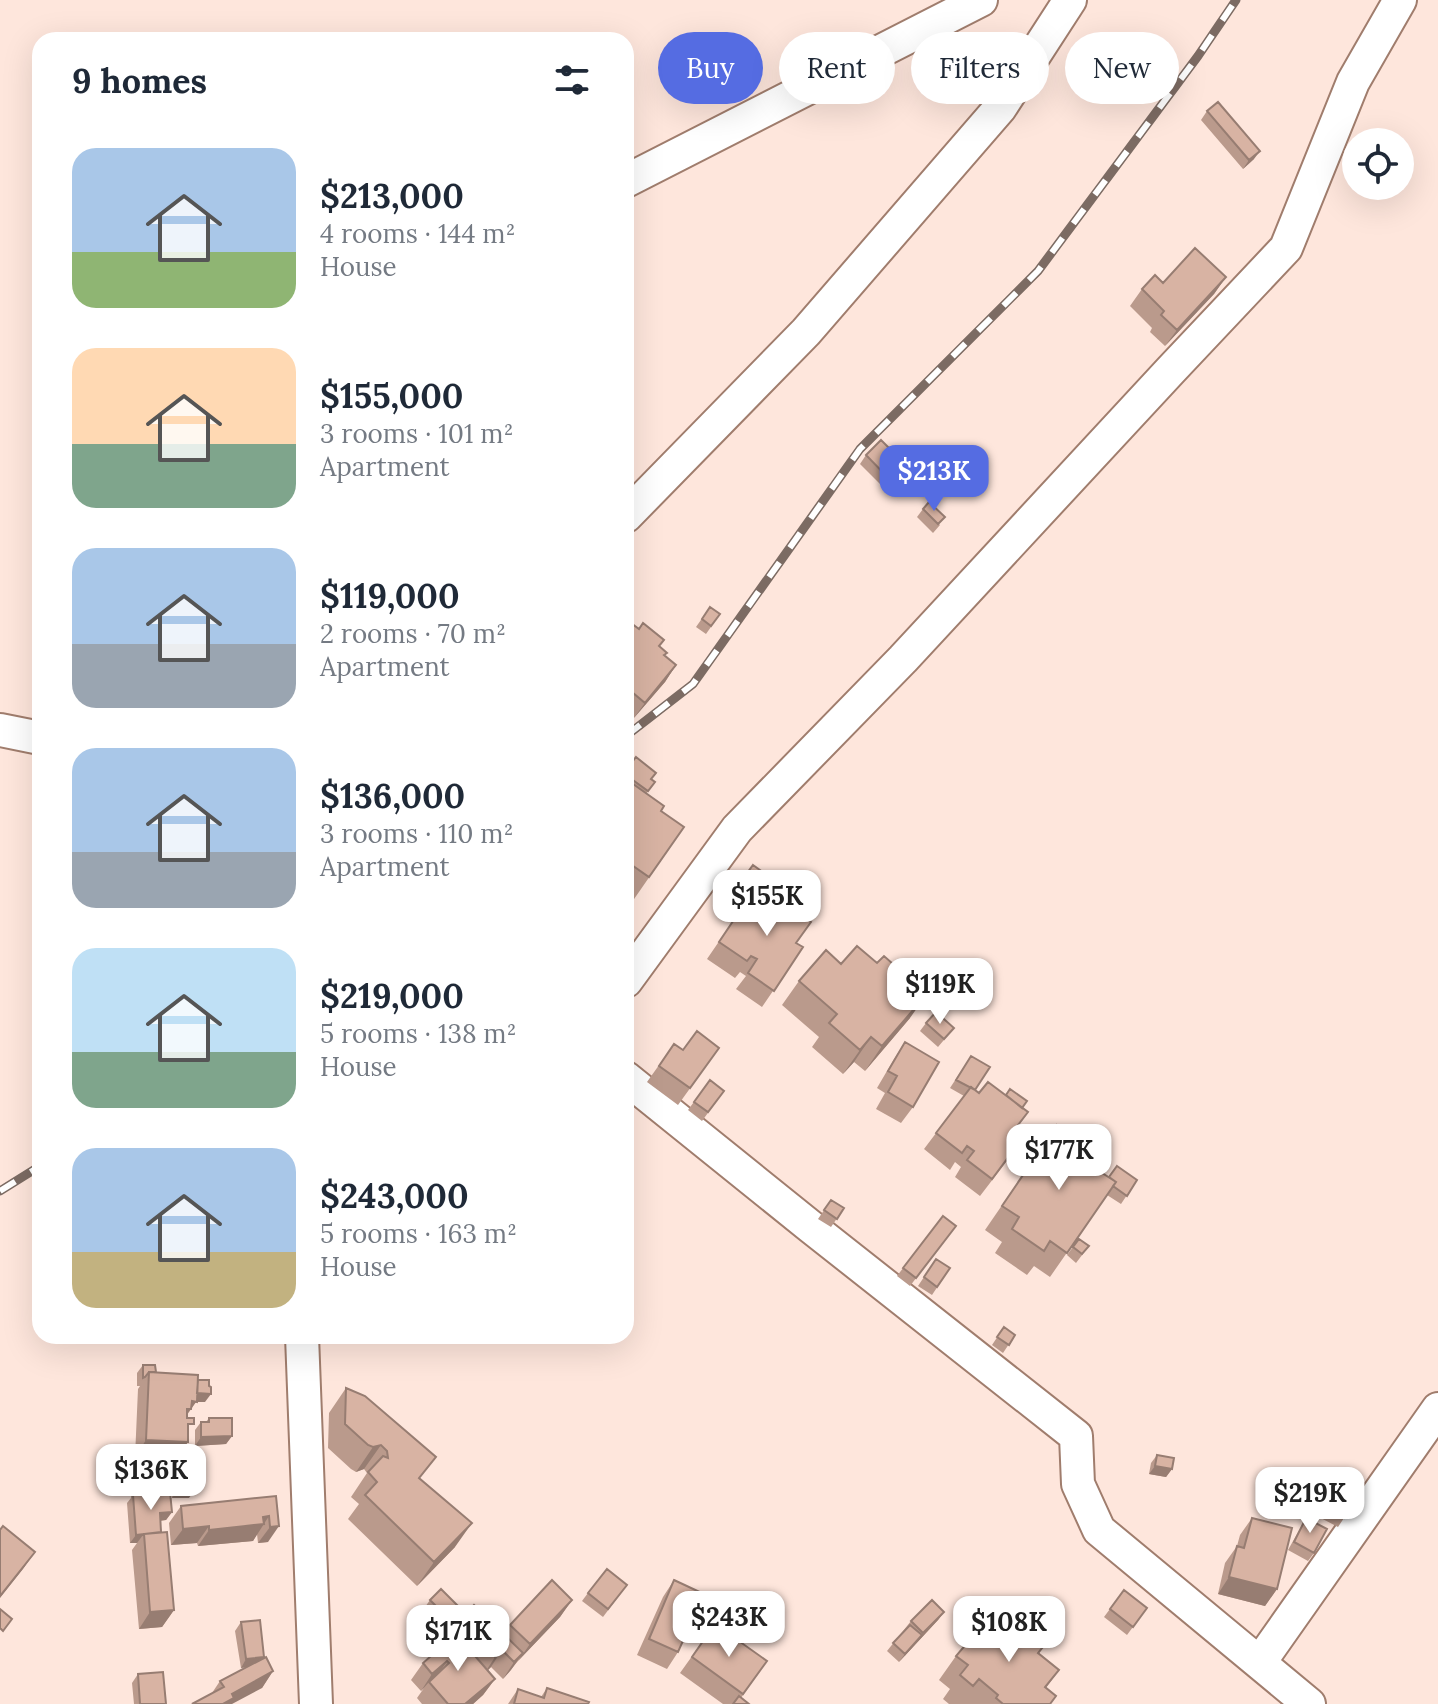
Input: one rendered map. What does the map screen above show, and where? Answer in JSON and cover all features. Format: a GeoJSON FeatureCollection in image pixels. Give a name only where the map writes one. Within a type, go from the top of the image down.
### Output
{"type":"FeatureCollection","features":[{"type":"Feature","properties":{"kind":"street"},"geometry":{"type":"LineString","coordinates":[[634,177],[940,5],[981,0]]}},
{"type":"Feature","properties":{"kind":"street"},"geometry":{"type":"LineString","coordinates":[[634,508],[806,332],[1000,108],[1070,0]]}},
{"type":"Feature","properties":{"kind":"street"},"geometry":{"type":"LineString","coordinates":[[634,970],[737,829],[903,659],[1286,248],[1353,82],[1400,0]]}},
{"type":"Feature","properties":{"kind":"street"},"geometry":{"type":"LineString","coordinates":[[0,730],[32,736]]}},
{"type":"Feature","properties":{"kind":"street"},"geometry":{"type":"LineString","coordinates":[[634,1084],[1076,1436],[1078,1484],[1099,1530],[1309,1704]]}},
{"type":"Feature","properties":{"kind":"street"},"geometry":{"type":"LineString","coordinates":[[302,1344],[316,1704]]}},
{"type":"Feature","properties":{"kind":"street"},"geometry":{"type":"LineString","coordinates":[[305,1388],[319,1344]]}},
{"type":"Feature","properties":{"kind":"street"},"geometry":{"type":"LineString","coordinates":[[1260,1662],[1438,1409]]}},
{"type":"Feature","properties":{"kind":"building"},"geometry":{"type":"Polygon","coordinates":[[[1218,102],[1260,151],[1249,160],[1207,111],[1218,102]]]}},
{"type":"Feature","properties":{"kind":"building"},"geometry":{"type":"Polygon","coordinates":[[[1195,248],[1226,277],[1177,330],[1161,315],[1164,311],[1142,289],[1155,275],[1163,283],[1195,248]]]}},
{"type":"Feature","properties":{"kind":"building"},"geometry":{"type":"Polygon","coordinates":[[[881,440],[911,470],[896,486],[866,455],[881,440]]]}},
{"type":"Feature","properties":{"kind":"building"},"geometry":{"type":"Polygon","coordinates":[[[929,502],[945,517],[938,524],[923,509],[929,502]]]}},
{"type":"Feature","properties":{"kind":"building"},"geometry":{"type":"Polygon","coordinates":[[[710,607],[720,614],[711,626],[702,619],[710,607]]]}},
{"type":"Feature","properties":{"kind":"building"},"geometry":{"type":"Polygon","coordinates":[[[643,623],[664,640],[659,646],[676,665],[645,703],[634,694],[634,625],[639,629],[643,623]]]}},
{"type":"Feature","properties":{"kind":"building"},"geometry":{"type":"Polygon","coordinates":[[[636,757],[656,773],[651,779],[655,782],[648,791],[634,781],[636,757]]]}},
{"type":"Feature","properties":{"kind":"building"},"geometry":{"type":"Polygon","coordinates":[[[634,785],[664,806],[661,811],[684,827],[649,877],[634,867],[634,785]]]}},
{"type":"Feature","properties":{"kind":"building"},"geometry":{"type":"Polygon","coordinates":[[[753,865],[771,878],[756,900],[737,887],[753,865]]]}},
{"type":"Feature","properties":{"kind":"building"},"geometry":{"type":"Polygon","coordinates":[[[768,893],[811,922],[796,943],[803,947],[774,991],[748,973],[757,959],[751,956],[747,961],[719,942],[750,896],[761,904],[768,893]]]}},
{"type":"Feature","properties":{"kind":"building"},"geometry":{"type":"Polygon","coordinates":[[[791,899],[809,912],[805,918],[786,905],[791,899]]]}},
{"type":"Feature","properties":{"kind":"building"},"geometry":{"type":"Polygon","coordinates":[[[857,946],[877,963],[884,956],[927,994],[882,1046],[871,1037],[860,1050],[829,1023],[837,1014],[799,981],[826,950],[841,964],[857,946]]]}},
{"type":"Feature","properties":{"kind":"building"},"geometry":{"type":"Polygon","coordinates":[[[936,1012],[954,1028],[944,1039],[926,1023],[936,1012]]]}},
{"type":"Feature","properties":{"kind":"building"},"geometry":{"type":"Polygon","coordinates":[[[697,1031],[719,1048],[690,1088],[659,1066],[674,1044],[683,1050],[697,1031]]]}},
{"type":"Feature","properties":{"kind":"building"},"geometry":{"type":"Polygon","coordinates":[[[905,1042],[939,1062],[913,1107],[888,1092],[897,1076],[888,1071],[905,1042]]]}},
{"type":"Feature","properties":{"kind":"building"},"geometry":{"type":"Polygon","coordinates":[[[971,1056],[990,1067],[975,1090],[956,1080],[971,1056]]]}},
{"type":"Feature","properties":{"kind":"building"},"geometry":{"type":"Polygon","coordinates":[[[710,1080],[724,1091],[708,1112],[694,1102],[710,1080]]]}},
{"type":"Feature","properties":{"kind":"building"},"geometry":{"type":"Polygon","coordinates":[[[988,1082],[1028,1112],[1015,1129],[1024,1136],[992,1179],[967,1160],[974,1151],[967,1146],[962,1153],[936,1133],[971,1087],[979,1093],[988,1082]]]}},
{"type":"Feature","properties":{"kind":"building"},"geometry":{"type":"Polygon","coordinates":[[[1010,1089],[1027,1101],[1022,1108],[1006,1095],[1010,1089]]]}},
{"type":"Feature","properties":{"kind":"building"},"geometry":{"type":"Polygon","coordinates":[[[1057,1125],[1102,1155],[1093,1167],[1116,1182],[1067,1253],[1050,1241],[1044,1251],[1012,1229],[1019,1217],[1002,1206],[1057,1125]]]}},
{"type":"Feature","properties":{"kind":"building"},"geometry":{"type":"Polygon","coordinates":[[[1117,1166],[1137,1180],[1127,1196],[1113,1186],[1116,1182],[1109,1177],[1117,1166]]]}},
{"type":"Feature","properties":{"kind":"building"},"geometry":{"type":"Polygon","coordinates":[[[831,1200],[844,1208],[837,1219],[824,1210],[831,1200]]]}},
{"type":"Feature","properties":{"kind":"building"},"geometry":{"type":"Polygon","coordinates":[[[943,1216],[956,1226],[916,1278],[903,1268],[943,1216]]]}},
{"type":"Feature","properties":{"kind":"building"},"geometry":{"type":"Polygon","coordinates":[[[1079,1239],[1089,1246],[1082,1254],[1073,1247],[1079,1239]]]}},
{"type":"Feature","properties":{"kind":"building"},"geometry":{"type":"Polygon","coordinates":[[[936,1259],[950,1268],[937,1287],[924,1277],[936,1259]]]}},
{"type":"Feature","properties":{"kind":"building"},"geometry":{"type":"Polygon","coordinates":[[[1004,1327],[1015,1335],[1009,1345],[997,1337],[1004,1327]]]}},
{"type":"Feature","properties":{"kind":"building"},"geometry":{"type":"Polygon","coordinates":[[[143,1365],[155,1365],[156,1372],[149,1372],[143,1378],[143,1365]]]}},
{"type":"Feature","properties":{"kind":"building"},"geometry":{"type":"Polygon","coordinates":[[[149,1372],[198,1375],[197,1402],[192,1401],[191,1409],[187,1409],[187,1418],[194,1418],[194,1424],[188,1424],[188,1442],[146,1440],[149,1372]]]}},
{"type":"Feature","properties":{"kind":"building"},"geometry":{"type":"Polygon","coordinates":[[[198,1380],[209,1380],[211,1394],[197,1393],[198,1380]]]}},
{"type":"Feature","properties":{"kind":"building"},"geometry":{"type":"Polygon","coordinates":[[[346,1388],[365,1396],[436,1457],[419,1478],[472,1523],[434,1562],[365,1495],[377,1482],[368,1472],[383,1456],[388,1458],[387,1451],[381,1445],[368,1445],[345,1424],[346,1388]]]}},
{"type":"Feature","properties":{"kind":"building"},"geometry":{"type":"Polygon","coordinates":[[[209,1418],[232,1418],[232,1436],[201,1437],[201,1422],[209,1422],[209,1418]]]}},
{"type":"Feature","properties":{"kind":"building"},"geometry":{"type":"Polygon","coordinates":[[[181,1450],[200,1450],[200,1482],[184,1482],[183,1466],[175,1466],[175,1481],[142,1481],[142,1460],[181,1460],[181,1450]]]}},
{"type":"Feature","properties":{"kind":"building"},"geometry":{"type":"Polygon","coordinates":[[[1157,1455],[1174,1458],[1172,1469],[1155,1466],[1157,1455]]]}},
{"type":"Feature","properties":{"kind":"building"},"geometry":{"type":"Polygon","coordinates":[[[1334,1483],[1356,1494],[1344,1518],[1321,1507],[1334,1483]]]}},
{"type":"Feature","properties":{"kind":"building"},"geometry":{"type":"Polygon","coordinates":[[[170,1492],[172,1512],[160,1513],[161,1532],[136,1535],[133,1495],[170,1492]]]}},
{"type":"Feature","properties":{"kind":"building"},"geometry":{"type":"Polygon","coordinates":[[[276,1496],[279,1526],[270,1527],[269,1516],[263,1517],[264,1524],[209,1530],[209,1526],[183,1529],[181,1506],[276,1496]]]}},
{"type":"Feature","properties":{"kind":"building"},"geometry":{"type":"Polygon","coordinates":[[[1252,1518],[1292,1528],[1277,1589],[1229,1577],[1237,1546],[1244,1548],[1252,1518]]]}},
{"type":"Feature","properties":{"kind":"building"},"geometry":{"type":"Polygon","coordinates":[[[1306,1518],[1327,1529],[1314,1553],[1294,1542],[1306,1518]]]}},
{"type":"Feature","properties":{"kind":"building"},"geometry":{"type":"Polygon","coordinates":[[[3,1526],[35,1552],[0,1596],[0,1530],[3,1526]]]}},
{"type":"Feature","properties":{"kind":"building"},"geometry":{"type":"Polygon","coordinates":[[[167,1532],[174,1610],[150,1612],[144,1534],[167,1532]]]}},
{"type":"Feature","properties":{"kind":"building"},"geometry":{"type":"Polygon","coordinates":[[[607,1569],[627,1585],[608,1609],[588,1593],[607,1569]]]}},
{"type":"Feature","properties":{"kind":"building"},"geometry":{"type":"Polygon","coordinates":[[[552,1580],[572,1600],[530,1644],[510,1625],[552,1580]]]}},
{"type":"Feature","properties":{"kind":"building"},"geometry":{"type":"Polygon","coordinates":[[[674,1580],[704,1594],[678,1652],[649,1639],[674,1580]]]}},
{"type":"Feature","properties":{"kind":"building"},"geometry":{"type":"Polygon","coordinates":[[[441,1589],[466,1614],[474,1605],[523,1653],[514,1662],[502,1650],[495,1657],[460,1622],[456,1626],[430,1600],[441,1589]]]}},
{"type":"Feature","properties":{"kind":"building"},"geometry":{"type":"Polygon","coordinates":[[[1124,1590],[1147,1608],[1133,1627],[1110,1609],[1124,1590]]]}},
{"type":"Feature","properties":{"kind":"building"},"geometry":{"type":"Polygon","coordinates":[[[932,1600],[944,1612],[923,1633],[911,1621],[932,1600]]]}},
{"type":"Feature","properties":{"kind":"building"},"geometry":{"type":"Polygon","coordinates":[[[0,1609],[12,1619],[3,1631],[0,1628],[0,1609]]]}},
{"type":"Feature","properties":{"kind":"building"},"geometry":{"type":"Polygon","coordinates":[[[260,1620],[264,1657],[246,1659],[241,1622],[260,1620]]]}},
{"type":"Feature","properties":{"kind":"building"},"geometry":{"type":"Polygon","coordinates":[[[1000,1620],[1015,1632],[1023,1622],[1047,1642],[1038,1653],[1059,1670],[1045,1687],[1056,1696],[1050,1704],[1003,1704],[996,1698],[998,1695],[979,1679],[973,1686],[960,1675],[968,1665],[956,1656],[985,1622],[992,1628],[1000,1620]]]}},
{"type":"Feature","properties":{"kind":"building"},"geometry":{"type":"Polygon","coordinates":[[[715,1624],[767,1661],[743,1694],[692,1657],[715,1624]]]}},
{"type":"Feature","properties":{"kind":"building"},"geometry":{"type":"Polygon","coordinates":[[[910,1625],[922,1635],[905,1654],[893,1643],[910,1625]]]}},
{"type":"Feature","properties":{"kind":"building"},"geometry":{"type":"Polygon","coordinates":[[[456,1634],[495,1679],[465,1704],[448,1704],[429,1682],[449,1663],[447,1661],[432,1674],[423,1663],[456,1634]]]}},
{"type":"Feature","properties":{"kind":"building"},"geometry":{"type":"Polygon","coordinates":[[[266,1657],[273,1671],[232,1694],[234,1698],[223,1704],[192,1704],[224,1687],[220,1681],[266,1657]]]}},
{"type":"Feature","properties":{"kind":"building"},"geometry":{"type":"Polygon","coordinates":[[[163,1672],[166,1704],[140,1704],[138,1674],[163,1672]]]}},
{"type":"Feature","properties":{"kind":"building"},"geometry":{"type":"Polygon","coordinates":[[[547,1688],[589,1702],[514,1704],[518,1689],[544,1698],[547,1688]]]}},
{"type":"Feature","properties":{"kind":"building"},"geometry":{"type":"Polygon","coordinates":[[[739,1696],[749,1704],[733,1704],[739,1696]]]}},
{"type":"Feature","properties":{"kind":"railway"},"geometry":{"type":"LineString","coordinates":[[634,730],[693,684],[860,449],[1038,271],[1236,0]]}},
{"type":"Feature","properties":{"kind":"railway"},"geometry":{"type":"LineString","coordinates":[[0,1191],[32,1171]]}}]}
